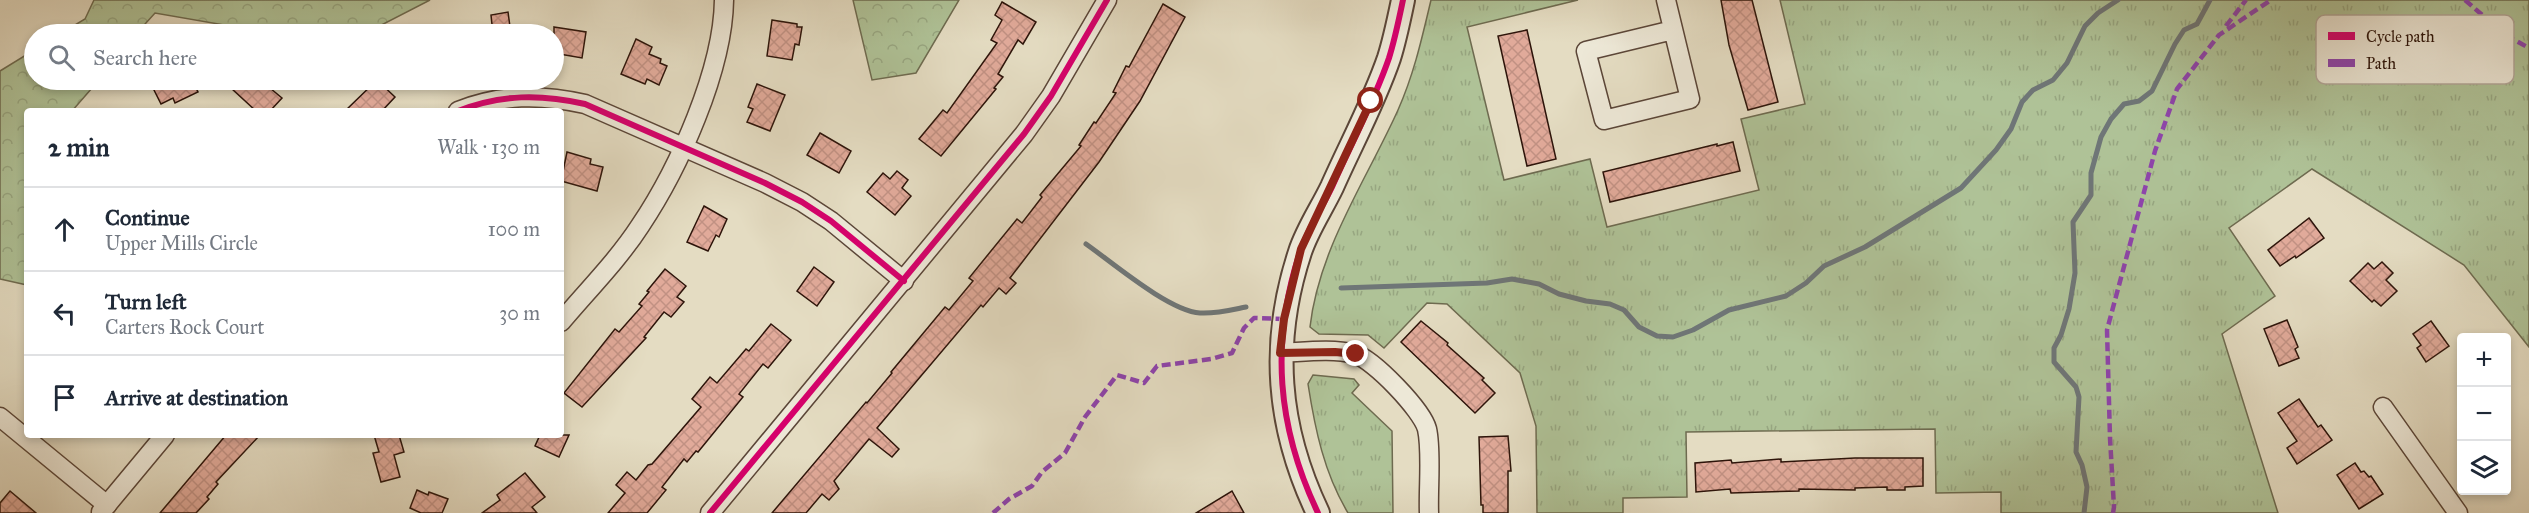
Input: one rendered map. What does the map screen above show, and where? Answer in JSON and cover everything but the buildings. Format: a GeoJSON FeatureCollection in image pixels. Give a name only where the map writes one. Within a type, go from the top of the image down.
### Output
{"type":"FeatureCollection","features":[{"type":"Feature","properties":{"kind":"street"},"geometry":{"type":"LineString","coordinates":[[564,318],[639,228],[659,195],[683,147],[718,51],[724,0]]}},
{"type":"Feature","properties":{"kind":"street"},"geometry":{"type":"LineString","coordinates":[[710,513],[1024,134],[1051,96],[1107,0]]}},
{"type":"Feature","properties":{"kind":"street"},"geometry":{"type":"LineString","coordinates":[[1318,513],[1296,461],[1289,431],[1280,378],[1284,319],[1301,249],[1385,68],[1403,0]]}},
{"type":"Feature","properties":{"kind":"street"},"geometry":{"type":"LineString","coordinates":[[1666,0],[1690,99],[1604,120],[1586,51],[1673,30]]}},
{"type":"Feature","properties":{"kind":"street"},"geometry":{"type":"LineString","coordinates":[[466,108],[507,97],[557,98],[585,105],[765,183],[801,202],[831,221],[904,281]]}},
{"type":"Feature","properties":{"kind":"street"},"geometry":{"type":"LineString","coordinates":[[1280,353],[1356,354],[1370,363],[1413,404],[1424,418],[1428,432],[1429,513]]}},
{"type":"Feature","properties":{"kind":"street"},"geometry":{"type":"LineString","coordinates":[[2384,407],[2458,513]]}},
{"type":"Feature","properties":{"kind":"street"},"geometry":{"type":"LineString","coordinates":[[0,417],[104,509],[163,438]]}},
{"type":"Feature","properties":{"kind":"green space"},"geometry":{"type":"Polygon","coordinates":[[[94,0],[430,0],[383,24],[218,24],[155,13],[145,24],[77,24],[85,19],[94,0]]]}},
{"type":"Feature","properties":{"kind":"green space"},"geometry":{"type":"Polygon","coordinates":[[[853,0],[959,0],[916,73],[872,80],[853,0]]]}},
{"type":"Feature","properties":{"kind":"green space"},"geometry":{"type":"Polygon","coordinates":[[[1431,0],[1578,0],[1467,27],[1504,180],[1590,159],[1607,227],[1759,190],[1741,119],[1805,104],[1780,0],[2529,0],[2529,347],[2464,265],[2312,169],[2229,228],[2275,296],[2222,334],[2278,513],[2001,513],[2001,492],[1936,493],[1935,429],[1686,432],[1687,497],[1623,498],[1623,513],[1537,513],[1536,426],[1520,373],[1447,304],[1427,303],[1384,348],[1368,335],[1319,334],[1310,327],[1315,298],[1333,242],[1398,110],[1417,56],[1431,0]]]}},
{"type":"Feature","properties":{"kind":"green space"},"geometry":{"type":"Polygon","coordinates":[[[24,56],[24,90],[90,90],[75,108],[24,108],[24,284],[0,279],[0,71],[24,56]]]}},
{"type":"Feature","properties":{"kind":"green space"},"geometry":{"type":"Polygon","coordinates":[[[1313,375],[1354,379],[1359,385],[1352,393],[1392,431],[1393,513],[1348,513],[1333,482],[1317,434],[1308,384],[1313,375]]]}},
{"type":"Feature","properties":{"kind":"waterway"},"geometry":{"type":"LineString","coordinates":[[1341,288],[1487,283],[1512,279],[1539,284],[1559,294],[1586,301],[1610,304],[1624,310],[1639,327],[1657,336],[1673,337],[1693,330],[1729,310],[1786,296],[1806,283],[1824,266],[1865,247],[1961,188],[1996,150],[2011,129],[2022,102],[2033,90],[2053,80],[2067,63],[2085,26],[2098,13],[2118,0]]}},
{"type":"Feature","properties":{"kind":"waterway"},"geometry":{"type":"LineString","coordinates":[[2084,513],[2087,487],[2082,465],[2076,452],[2079,397],[2076,387],[2054,362],[2054,348],[2061,335],[2069,309],[2075,273],[2073,222],[2091,195],[2091,173],[2101,137],[2111,119],[2124,104],[2139,101],[2152,91],[2175,44],[2184,30],[2197,24],[2210,0]]}},
{"type":"Feature","properties":{"kind":"waterway"},"geometry":{"type":"LineString","coordinates":[[1086,244],[1157,295],[1187,310],[1212,313],[1246,307]]}},
{"type":"Feature","properties":{"kind":"marked path"},"geometry":{"type":"LineString","coordinates":[[2226,26],[2246,0]]}},
{"type":"Feature","properties":{"kind":"marked path"},"geometry":{"type":"LineString","coordinates":[[2113,513],[2107,330],[2155,151],[2177,89],[2219,35],[2271,0]]}},
{"type":"Feature","properties":{"kind":"marked path"},"geometry":{"type":"LineString","coordinates":[[2465,0],[2482,15]]}},
{"type":"Feature","properties":{"kind":"marked path"},"geometry":{"type":"LineString","coordinates":[[2514,40],[2529,48]]}},
{"type":"Feature","properties":{"kind":"marked path"},"geometry":{"type":"LineString","coordinates":[[993,513],[1009,499],[1032,486],[1042,472],[1065,453],[1085,417],[1117,375],[1144,383],[1157,366],[1211,359],[1232,353],[1244,328],[1254,318],[1284,319]]}},
{"type":"Feature","properties":{"kind":"cycle path"},"geometry":{"type":"LineString","coordinates":[[710,513],[1024,134],[1051,96],[1107,0]]}},
{"type":"Feature","properties":{"kind":"cycle path"},"geometry":{"type":"LineString","coordinates":[[1318,513],[1304,481],[1286,417],[1282,384],[1284,319],[1290,286],[1300,252],[1383,74],[1403,0]]}},
{"type":"Feature","properties":{"kind":"cycle path"},"geometry":{"type":"LineString","coordinates":[[466,108],[490,101],[521,97],[553,98],[585,104],[765,183],[802,202],[831,221],[904,281]]}},
{"type":"Feature","properties":{"kind":"route"},"geometry":{"type":"LineString","coordinates":[[1356,354],[1280,353],[1284,319],[1301,249],[1371,101]]}}]}
